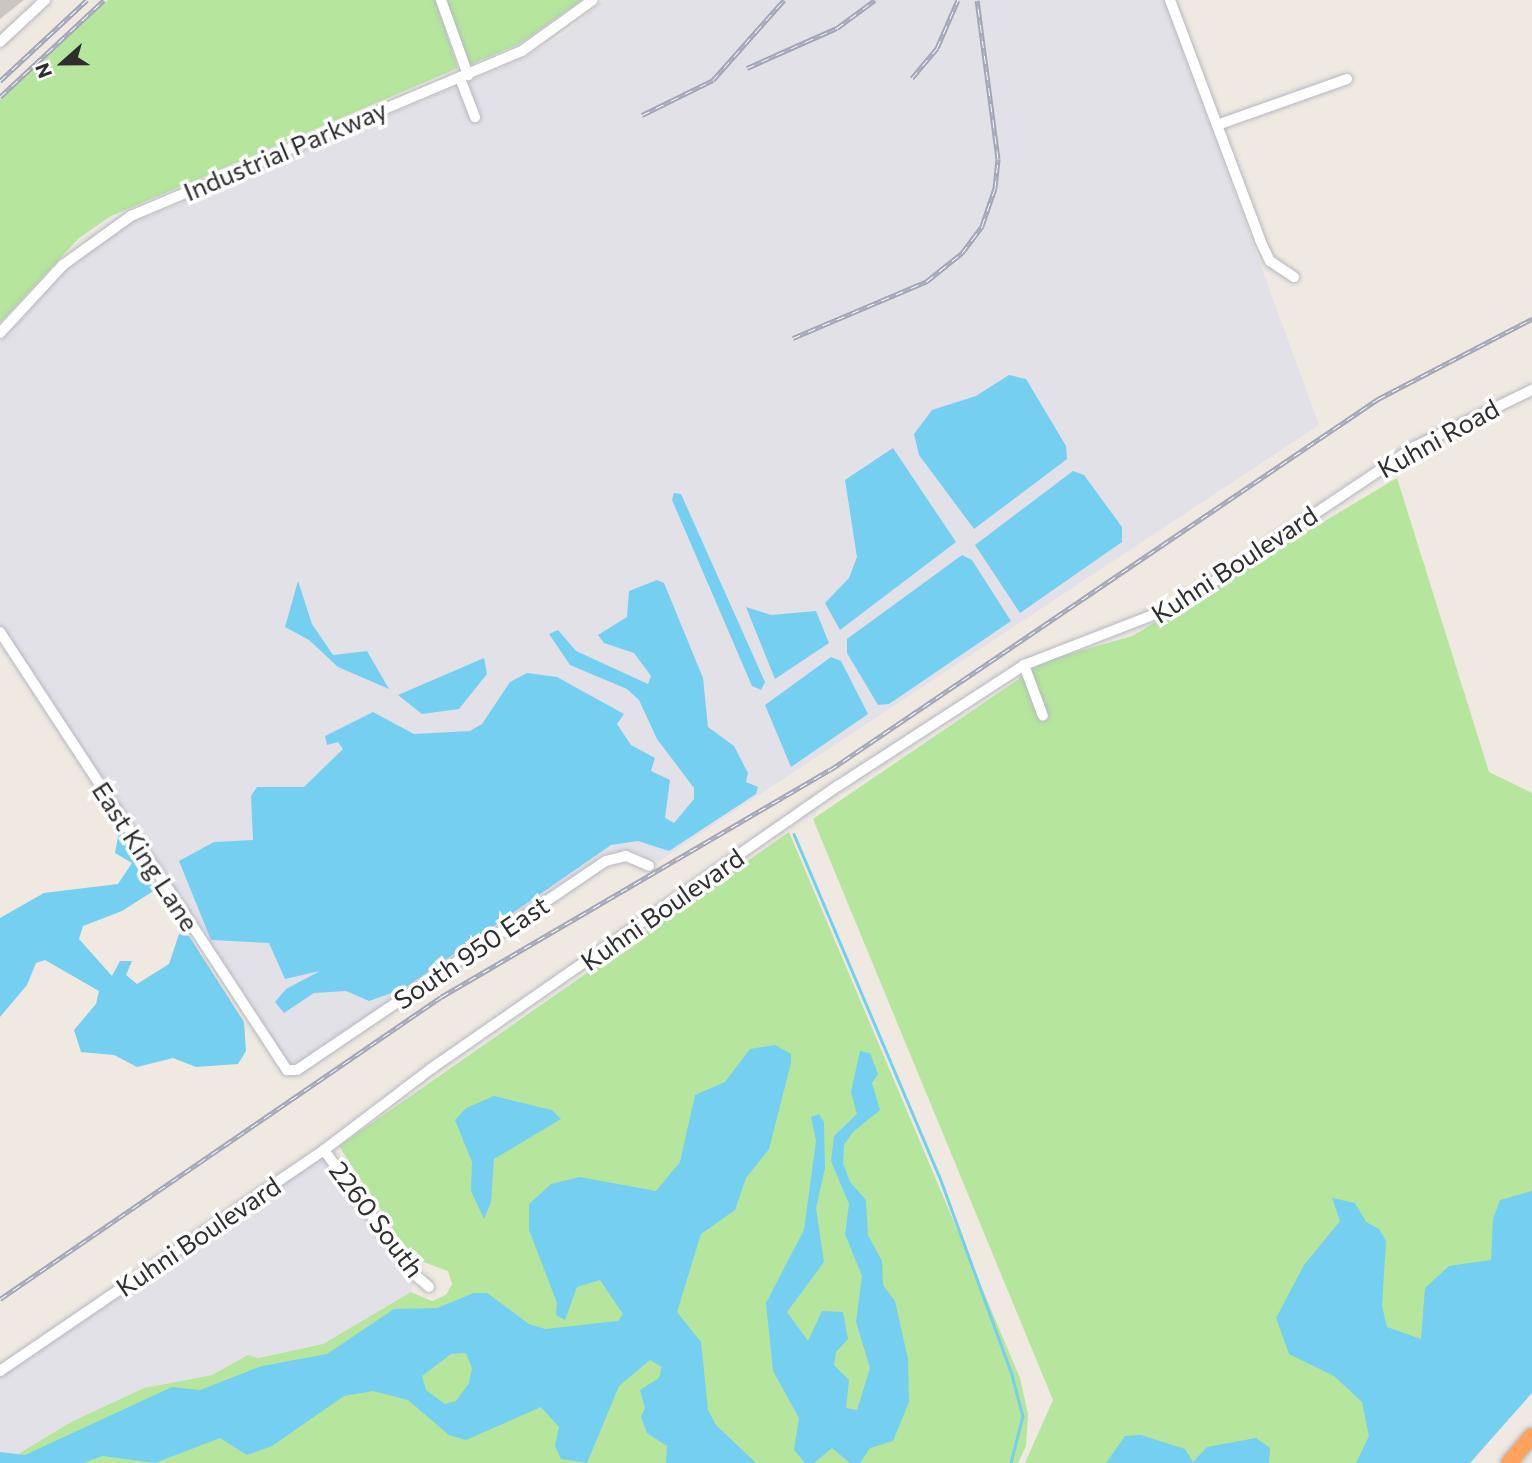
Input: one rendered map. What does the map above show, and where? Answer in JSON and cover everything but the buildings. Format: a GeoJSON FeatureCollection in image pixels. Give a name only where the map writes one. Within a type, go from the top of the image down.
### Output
{"type":"FeatureCollection","features":[{"type":"Feature","properties":{"kind":"highway"},"geometry":{"type":"LineString","coordinates":[[1509,1463],[1532,1436]]}},
{"type":"Feature","properties":{"kind":"street"},"geometry":{"type":"LineString","coordinates":[[0,42],[45,0]]}},
{"type":"Feature","properties":{"kind":"street"},"geometry":{"type":"LineString","coordinates":[[440,0],[475,117]]}},
{"type":"Feature","properties":{"kind":"street","name":"Industrial Parkway"},"geometry":{"type":"LineString","coordinates":[[0,333],[63,265],[131,216],[539,42],[593,0]]}},
{"type":"Feature","properties":{"kind":"street"},"geometry":{"type":"LineString","coordinates":[[1170,0],[1260,240],[1270,261],[1294,277]]}},
{"type":"Feature","properties":{"kind":"street"},"geometry":{"type":"LineString","coordinates":[[1217,125],[1347,79]]}},
{"type":"Feature","properties":{"kind":"street","name":"Kuhni Road"},"geometry":{"type":"LineString","coordinates":[[1346,490],[1455,423],[1532,390]]}},
{"type":"Feature","properties":{"kind":"street","name":"Kuhni Boulevard"},"geometry":{"type":"LineString","coordinates":[[0,1371],[324,1150],[432,1068],[1024,665],[1179,605],[1346,490]]}},
{"type":"Feature","properties":{"kind":"street","name":"East King Lane"},"geometry":{"type":"LineString","coordinates":[[0,632],[282,1066],[297,1070]]}},
{"type":"Feature","properties":{"kind":"street"},"geometry":{"type":"LineString","coordinates":[[1024,665],[1043,716]]}},
{"type":"Feature","properties":{"kind":"street","name":"South 950 East"},"geometry":{"type":"LineString","coordinates":[[297,1070],[606,861],[631,856],[649,866]]}},
{"type":"Feature","properties":{"kind":"street","name":"2260 South"},"geometry":{"type":"LineString","coordinates":[[324,1150],[413,1273],[429,1287]]}},
{"type":"Feature","properties":{"kind":"shaded area"},"geometry":{"type":"Polygon","coordinates":[[[604,0],[1164,0],[1319,425],[659,861],[628,850],[604,854],[303,1062],[288,1063],[0,627],[0,343],[71,265],[126,226],[520,60],[564,34],[604,0]]]}},
{"type":"Feature","properties":{"kind":"shaded area"},"geometry":{"type":"Polygon","coordinates":[[[324,1150],[413,1273],[411,1292],[323,1344],[257,1358],[248,1355],[212,1375],[144,1388],[71,1422],[20,1453],[16,1463],[0,1463],[0,1371],[324,1150]]]}},
{"type":"Feature","properties":{"kind":"green space"},"geometry":{"type":"Polygon","coordinates":[[[108,0],[435,0],[458,68],[111,216],[79,238],[0,323],[0,100],[108,0]]]}},
{"type":"Feature","properties":{"kind":"green space"},"geometry":{"type":"Polygon","coordinates":[[[443,0],[582,0],[521,43],[467,66],[443,0]]]}},
{"type":"Feature","properties":{"kind":"green space"},"geometry":{"type":"Polygon","coordinates":[[[1397,478],[1489,772],[1532,793],[1532,1391],[1464,1463],[1025,1463],[1053,1400],[813,819],[1045,661],[1132,636],[1397,478]]]}},
{"type":"Feature","properties":{"kind":"green space"},"geometry":{"type":"Polygon","coordinates":[[[789,832],[1020,1378],[1028,1414],[1026,1446],[1018,1463],[16,1463],[20,1453],[71,1422],[144,1388],[212,1375],[248,1355],[258,1358],[323,1344],[411,1292],[432,1301],[446,1295],[452,1284],[448,1271],[412,1258],[339,1146],[789,832]]]}},
{"type":"Feature","properties":{"kind":"water"},"geometry":{"type":"Polygon","coordinates":[[[1009,375],[1026,379],[1066,446],[1067,459],[974,529],[919,455],[914,434],[932,410],[976,396],[1009,375]]]}},
{"type":"Feature","properties":{"kind":"water"},"geometry":{"type":"Polygon","coordinates":[[[893,448],[956,542],[840,630],[825,603],[849,578],[857,557],[845,480],[893,448]]]}},
{"type":"Feature","properties":{"kind":"water"},"geometry":{"type":"Polygon","coordinates":[[[1073,471],[1084,475],[1122,527],[1122,542],[1020,613],[975,545],[1073,471]]]}},
{"type":"Feature","properties":{"kind":"water"},"geometry":{"type":"Polygon","coordinates":[[[674,493],[681,494],[765,682],[761,690],[752,686],[672,500],[674,493]]]}},
{"type":"Feature","properties":{"kind":"water"},"geometry":{"type":"Polygon","coordinates":[[[962,555],[972,560],[1011,621],[889,704],[878,705],[847,653],[847,639],[962,555]]]}},
{"type":"Feature","properties":{"kind":"water"},"geometry":{"type":"Polygon","coordinates":[[[657,580],[664,583],[703,678],[708,727],[734,746],[748,773],[746,782],[758,787],[756,794],[669,851],[638,841],[611,845],[403,989],[369,1001],[346,991],[314,993],[284,1013],[275,1002],[286,989],[320,971],[285,979],[269,943],[211,940],[179,861],[214,842],[253,840],[251,796],[257,787],[304,787],[343,749],[338,742],[327,745],[325,736],[373,712],[414,734],[470,731],[482,724],[510,682],[527,673],[557,677],[624,714],[617,724],[631,745],[655,758],[651,771],[670,780],[665,818],[674,823],[694,799],[694,788],[657,739],[639,700],[627,689],[570,665],[549,634],[558,630],[576,651],[648,684],[651,676],[634,653],[604,643],[598,635],[627,617],[629,591],[657,580]]]}},
{"type":"Feature","properties":{"kind":"water"},"geometry":{"type":"Polygon","coordinates":[[[298,581],[312,624],[333,655],[367,651],[389,689],[338,667],[309,640],[285,627],[298,581]]]}},
{"type":"Feature","properties":{"kind":"water"},"geometry":{"type":"Polygon","coordinates":[[[746,607],[771,615],[816,611],[829,643],[775,679],[746,607]]]}},
{"type":"Feature","properties":{"kind":"water"},"geometry":{"type":"Polygon","coordinates":[[[831,657],[841,661],[868,714],[791,767],[765,705],[831,657]]]}},
{"type":"Feature","properties":{"kind":"water"},"geometry":{"type":"Polygon","coordinates":[[[484,658],[487,674],[459,709],[422,714],[398,695],[484,658]]]}},
{"type":"Feature","properties":{"kind":"water"},"geometry":{"type":"Polygon","coordinates":[[[119,831],[155,890],[122,911],[83,926],[79,939],[112,976],[120,961],[132,961],[126,975],[137,984],[169,964],[179,934],[189,936],[244,1022],[246,1051],[238,1064],[196,1067],[173,1058],[137,1067],[114,1055],[81,1052],[74,1030],[96,1004],[99,991],[45,960],[36,963],[27,985],[0,1017],[0,918],[44,893],[118,884],[132,863],[115,853],[119,831]]]}},
{"type":"Feature","properties":{"kind":"water"},"geometry":{"type":"Polygon","coordinates":[[[775,1045],[791,1054],[769,1149],[746,1178],[735,1210],[701,1234],[677,1312],[701,1342],[708,1410],[716,1425],[756,1463],[666,1463],[667,1446],[647,1433],[641,1417],[645,1408],[640,1390],[659,1378],[662,1367],[650,1360],[619,1386],[587,1463],[561,1459],[555,1446],[559,1427],[541,1407],[466,1440],[449,1435],[408,1400],[373,1391],[344,1396],[272,1446],[247,1455],[220,1438],[155,1463],[103,1456],[83,1463],[0,1463],[0,1452],[25,1455],[172,1387],[200,1390],[262,1366],[327,1354],[394,1309],[437,1308],[474,1293],[487,1293],[529,1324],[545,1329],[618,1321],[623,1314],[600,1280],[577,1287],[565,1320],[556,1315],[557,1303],[529,1230],[529,1204],[551,1184],[580,1177],[656,1191],[680,1162],[695,1095],[725,1082],[750,1049],[775,1045]],[[466,1353],[451,1354],[422,1376],[426,1390],[445,1404],[456,1401],[469,1383],[472,1368],[466,1353]]]}},
{"type":"Feature","properties":{"kind":"water"},"geometry":{"type":"Polygon","coordinates":[[[860,1051],[870,1053],[878,1074],[872,1083],[880,1110],[853,1132],[844,1145],[843,1163],[850,1182],[866,1200],[868,1235],[882,1261],[883,1285],[895,1301],[908,1359],[909,1402],[893,1441],[870,1448],[860,1463],[850,1463],[832,1448],[814,1463],[805,1463],[794,1450],[799,1418],[773,1371],[766,1303],[804,1230],[816,1141],[811,1117],[819,1114],[824,1122],[825,1168],[816,1208],[824,1262],[787,1312],[808,1341],[822,1311],[843,1312],[848,1339],[836,1352],[834,1365],[849,1380],[846,1408],[857,1410],[870,1368],[856,1322],[862,1276],[845,1234],[849,1204],[831,1161],[834,1136],[857,1114],[851,1092],[860,1051]]]}},
{"type":"Feature","properties":{"kind":"water"},"geometry":{"type":"Polygon","coordinates":[[[494,1096],[552,1110],[561,1119],[494,1159],[491,1202],[484,1219],[471,1191],[472,1162],[455,1120],[466,1108],[494,1096]]]}},
{"type":"Feature","properties":{"kind":"water"},"geometry":{"type":"Polygon","coordinates":[[[1532,1191],[1532,1393],[1470,1463],[1356,1463],[1369,1436],[1362,1402],[1334,1376],[1289,1354],[1276,1318],[1304,1265],[1340,1221],[1332,1198],[1355,1203],[1366,1222],[1379,1229],[1386,1241],[1382,1306],[1387,1327],[1421,1339],[1425,1288],[1449,1266],[1491,1260],[1493,1219],[1500,1200],[1532,1191]]]}},
{"type":"Feature","properties":{"kind":"water"},"geometry":{"type":"Polygon","coordinates":[[[1141,1435],[1185,1449],[1193,1462],[1207,1447],[1256,1438],[1270,1448],[1269,1463],[1106,1463],[1125,1436],[1141,1435]]]}},
{"type":"Feature","properties":{"kind":"waterway"},"geometry":{"type":"LineString","coordinates":[[794,834],[939,1175],[1012,1375],[1023,1416],[1011,1463]]}},
{"type":"Feature","properties":{"kind":"railway"},"geometry":{"type":"LineString","coordinates":[[0,81],[87,0]]}},
{"type":"Feature","properties":{"kind":"railway"},"geometry":{"type":"LineString","coordinates":[[0,97],[104,0]]}},
{"type":"Feature","properties":{"kind":"railway"},"geometry":{"type":"LineString","coordinates":[[642,115],[713,80],[784,0]]}},
{"type":"Feature","properties":{"kind":"railway"},"geometry":{"type":"LineString","coordinates":[[747,68],[837,28],[875,0]]}},
{"type":"Feature","properties":{"kind":"railway"},"geometry":{"type":"LineString","coordinates":[[912,78],[937,48],[958,0]]}},
{"type":"Feature","properties":{"kind":"railway"},"geometry":{"type":"LineString","coordinates":[[793,338],[927,281],[962,253],[982,226],[995,188],[998,159],[977,0]]}},
{"type":"Feature","properties":{"kind":"railway"},"geometry":{"type":"LineString","coordinates":[[0,1299],[441,997],[830,770],[1378,399],[1532,319]]}}]}
